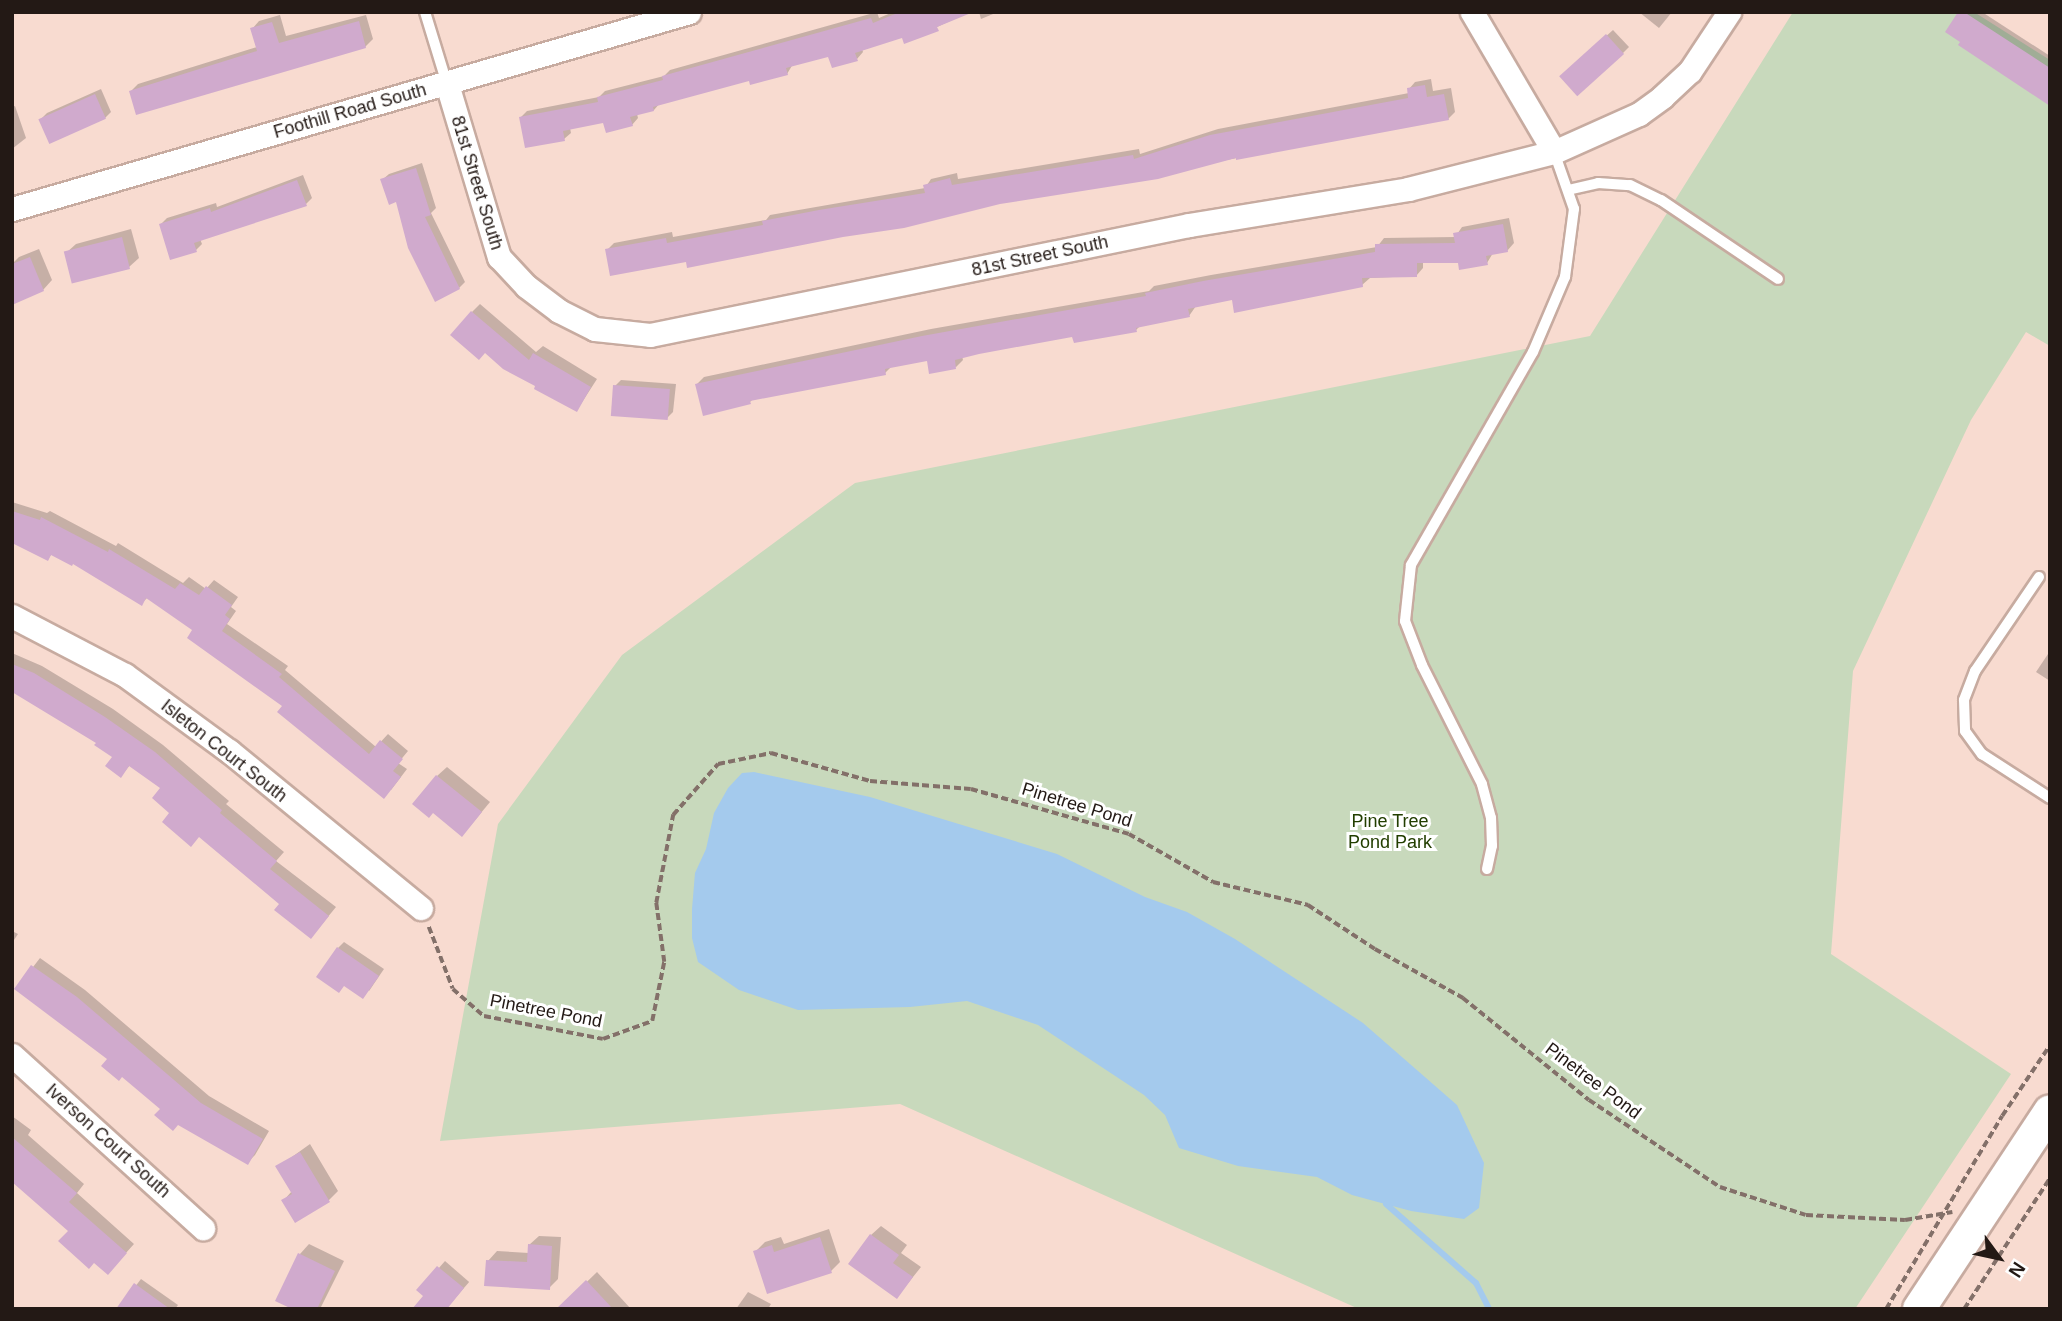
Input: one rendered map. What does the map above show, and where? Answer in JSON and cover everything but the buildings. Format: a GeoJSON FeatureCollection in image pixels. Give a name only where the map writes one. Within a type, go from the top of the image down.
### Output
{"type":"FeatureCollection","features":[{"type":"Feature","properties":{"kind":"main road"},"geometry":{"type":"LineString","coordinates":[[1919,1309],[2050,1111]]}},
{"type":"Feature","properties":{"kind":"street","name":"Foothill Road South"},"geometry":{"type":"LineString","coordinates":[[12,209],[689,12]]}},
{"type":"Feature","properties":{"kind":"street"},"geometry":{"type":"LineString","coordinates":[[1472,12],[1555,152]]}},
{"type":"Feature","properties":{"kind":"street","name":"81st Street South"},"geometry":{"type":"LineString","coordinates":[[447,83],[499,257],[526,286],[559,312],[595,329],[650,335],[1189,225],[1408,188],[1555,152],[1639,114],[1662,97],[1690,71],[1729,12]]}},
{"type":"Feature","properties":{"kind":"street","name":"Isleton Court South"},"geometry":{"type":"LineString","coordinates":[[12,615],[125,676],[229,751],[421,908]]}},
{"type":"Feature","properties":{"kind":"street","name":"Iverson Court South"},"geometry":{"type":"LineString","coordinates":[[12,1055],[203,1228]]}},
{"type":"Feature","properties":{"kind":"lane"},"geometry":{"type":"LineString","coordinates":[[425,12],[447,83]]}},
{"type":"Feature","properties":{"kind":"lane"},"geometry":{"type":"LineString","coordinates":[[1487,869],[1492,846],[1491,818],[1482,784],[1422,665],[1405,621],[1411,565],[1533,352],[1565,277],[1574,209],[1555,152]]}},
{"type":"Feature","properties":{"kind":"lane"},"geometry":{"type":"LineString","coordinates":[[1568,190],[1598,183],[1630,185],[1661,200],[1778,279]]}},
{"type":"Feature","properties":{"kind":"lane"},"geometry":{"type":"LineString","coordinates":[[2039,578],[1975,671],[1964,700],[1965,730],[1982,754],[2050,798]]}},
{"type":"Feature","properties":{"kind":"path","name":"Pinetree Pond"},"geometry":{"type":"LineString","coordinates":[[421,908],[453,989],[484,1016],[603,1039],[652,1021],[664,962],[656,903],[673,816],[718,764],[771,753],[870,781],[971,789],[1129,834],[1213,883],[1308,905],[1375,948],[1463,998],[1589,1100],[1720,1187],[1806,1215],[1905,1220],[1988,1206]]}},
{"type":"Feature","properties":{"kind":"path"},"geometry":{"type":"LineString","coordinates":[[1886,1309],[2002,1116],[2050,1045]]}},
{"type":"Feature","properties":{"kind":"path"},"geometry":{"type":"LineString","coordinates":[[1964,1309],[2050,1178]]}},
{"type":"Feature","properties":{"kind":"green space","name":"Pine Tree Pond Park"},"geometry":{"type":"Polygon","coordinates":[[[1793,12],[1974,12],[2050,60],[2050,346],[2026,332],[1971,420],[1853,671],[1831,954],[2011,1074],[1855,1309],[1359,1309],[900,1104],[440,1141],[498,824],[622,655],[855,483],[1590,336],[1793,12]]]}},
{"type":"Feature","properties":{"kind":"water"},"geometry":{"type":"Polygon","coordinates":[[[754,772],[870,797],[1057,854],[1145,897],[1187,912],[1235,939],[1363,1023],[1457,1105],[1484,1163],[1479,1208],[1464,1219],[1411,1211],[1352,1195],[1317,1177],[1238,1166],[1179,1148],[1165,1115],[1144,1095],[1038,1025],[967,1001],[910,1007],[798,1010],[739,990],[698,962],[692,938],[692,909],[695,873],[706,849],[714,813],[728,788],[742,773],[754,772]]]}},
{"type":"Feature","properties":{"kind":"waterway"},"geometry":{"type":"LineString","coordinates":[[1386,1204],[1476,1283],[1489,1309]]}}]}
